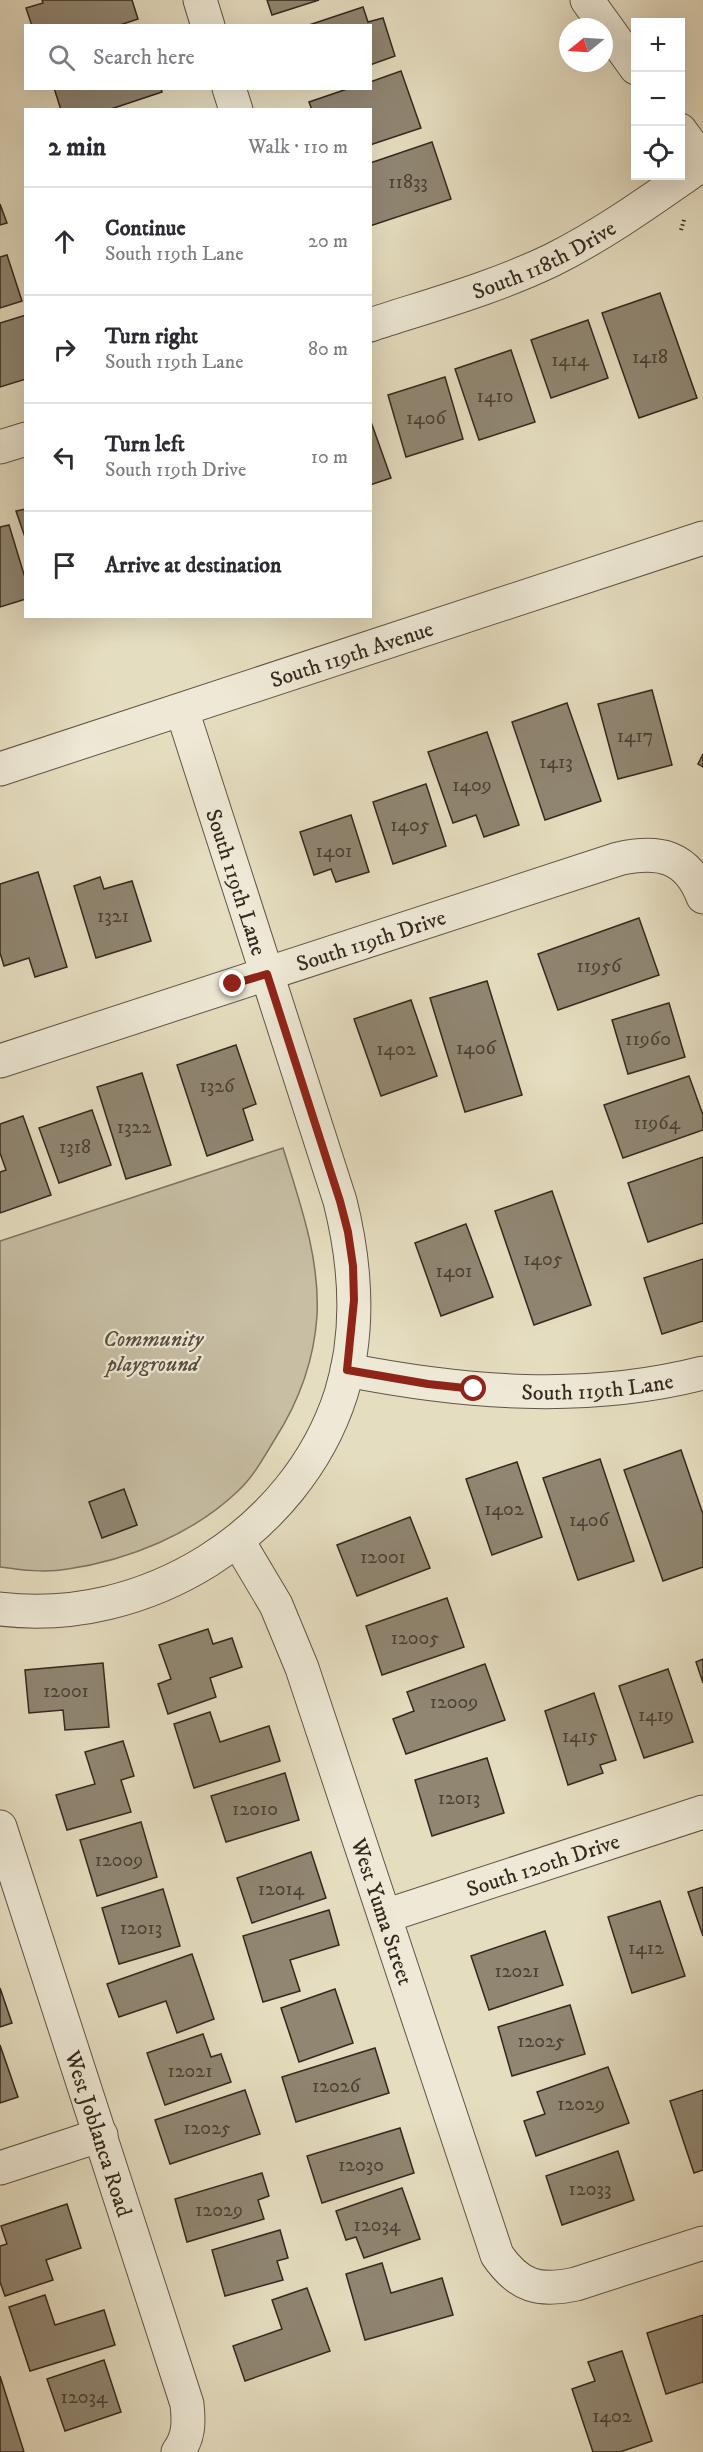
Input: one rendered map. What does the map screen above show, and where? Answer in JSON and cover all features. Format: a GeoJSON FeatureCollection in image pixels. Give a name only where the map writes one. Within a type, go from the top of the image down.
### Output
{"type":"FeatureCollection","features":[{"type":"Feature","properties":{"kind":"street"},"geometry":{"type":"LineString","coordinates":[[200,0],[207,24]]}},
{"type":"Feature","properties":{"kind":"street"},"geometry":{"type":"LineString","coordinates":[[587,0],[631,61]]}},
{"type":"Feature","properties":{"kind":"street"},"geometry":{"type":"LineString","coordinates":[[230,90],[235,108]]}},
{"type":"Feature","properties":{"kind":"street"},"geometry":{"type":"LineString","coordinates":[[685,136],[703,163]]}},
{"type":"Feature","properties":{"kind":"street","name":"South 118th Drive"},"geometry":{"type":"LineString","coordinates":[[372,324],[486,286],[551,260],[622,220],[703,163]]}},
{"type":"Feature","properties":{"kind":"street"},"geometry":{"type":"LineString","coordinates":[[0,447],[24,440]]}},
{"type":"Feature","properties":{"kind":"street","name":"South 119th Avenue"},"geometry":{"type":"LineString","coordinates":[[0,769],[703,538]]}},
{"type":"Feature","properties":{"kind":"street","name":"South 119th Lane"},"geometry":{"type":"LineString","coordinates":[[0,1609],[46,1612],[83,1609],[117,1601],[184,1575],[238,1541],[279,1501],[314,1452],[340,1395],[347,1370],[354,1300],[353,1266],[348,1232],[182,710]]}},
{"type":"Feature","properties":{"kind":"street","name":"South 119th Drive"},"geometry":{"type":"LineString","coordinates":[[0,1061],[618,859],[636,855],[655,855],[675,860],[691,874],[703,897]]}},
{"type":"Feature","properties":{"kind":"street","name":"South 119th Lane"},"geometry":{"type":"LineString","coordinates":[[347,1370],[428,1384],[524,1392],[607,1390],[703,1373]]}},
{"type":"Feature","properties":{"kind":"street","name":"West Yuma Street"},"geometry":{"type":"LineString","coordinates":[[238,1541],[259,1574],[291,1639],[497,2255],[508,2271],[523,2283],[542,2288],[567,2286],[703,2243]]}},
{"type":"Feature","properties":{"kind":"street","name":"South 120th Drive"},"geometry":{"type":"LineString","coordinates":[[385,1916],[703,1812]]}},
{"type":"Feature","properties":{"kind":"street","name":"West Joblanca Road"},"geometry":{"type":"LineString","coordinates":[[0,1827],[187,2404],[189,2424],[182,2447]]}},
{"type":"Feature","properties":{"kind":"street"},"geometry":{"type":"LineString","coordinates":[[0,2168],[101,2135]]}},
{"type":"Feature","properties":{"kind":"green space","name":"Community playground"},"geometry":{"type":"Polygon","coordinates":[[[283,1148],[312,1252],[317,1316],[312,1349],[298,1396],[258,1466],[238,1491],[201,1520],[137,1552],[91,1565],[51,1571],[0,1567],[0,1241],[283,1148]]]}},
{"type":"Feature","properties":{"kind":"building"},"geometry":{"type":"Polygon","coordinates":[[[42,0],[132,0],[138,19],[123,24],[31,24],[26,8],[43,3],[42,0]]]}},
{"type":"Feature","properties":{"kind":"building"},"geometry":{"type":"Polygon","coordinates":[[[267,0],[319,0],[272,15],[267,0]]]}},
{"type":"Feature","properties":{"kind":"building"},"geometry":{"type":"Polygon","coordinates":[[[363,7],[368,22],[383,18],[395,56],[372,64],[372,24],[312,24],[363,7]]]}},
{"type":"Feature","properties":{"kind":"building"},"geometry":{"type":"Polygon","coordinates":[[[401,71],[421,128],[372,144],[372,108],[311,108],[309,102],[344,90],[372,90],[372,81],[401,71]]]}},
{"type":"Feature","properties":{"kind":"building"},"geometry":{"type":"Polygon","coordinates":[[[55,90],[162,90],[162,92],[114,108],[60,108],[55,90]]]}},
{"type":"Feature","properties":{"kind":"building"},"geometry":{"type":"Polygon","coordinates":[[[432,142],[451,199],[372,225],[372,162],[432,142]]]}},
{"type":"Feature","properties":{"kind":"building"},"geometry":{"type":"Polygon","coordinates":[[[0,204],[7,223],[0,225],[0,204]]]}},
{"type":"Feature","properties":{"kind":"building"},"geometry":{"type":"Polygon","coordinates":[[[7,255],[22,301],[0,308],[0,257],[7,255]]]}},
{"type":"Feature","properties":{"kind":"building"},"geometry":{"type":"Polygon","coordinates":[[[660,293],[697,398],[639,418],[602,313],[660,293]]]}},
{"type":"Feature","properties":{"kind":"building"},"geometry":{"type":"Polygon","coordinates":[[[24,316],[24,380],[0,387],[0,323],[24,316]]]}},
{"type":"Feature","properties":{"kind":"building"},"geometry":{"type":"Polygon","coordinates":[[[588,320],[608,378],[551,398],[531,340],[588,320]]]}},
{"type":"Feature","properties":{"kind":"building"},"geometry":{"type":"Polygon","coordinates":[[[511,350],[535,422],[479,440],[455,369],[511,350]]]}},
{"type":"Feature","properties":{"kind":"building"},"geometry":{"type":"Polygon","coordinates":[[[445,377],[463,439],[406,457],[388,395],[445,377]]]}},
{"type":"Feature","properties":{"kind":"building"},"geometry":{"type":"Polygon","coordinates":[[[372,425],[391,478],[372,484],[372,425]]]}},
{"type":"Feature","properties":{"kind":"building"},"geometry":{"type":"Polygon","coordinates":[[[24,509],[24,534],[16,511],[24,509]]]}},
{"type":"Feature","properties":{"kind":"building"},"geometry":{"type":"Polygon","coordinates":[[[9,525],[24,574],[24,600],[0,607],[0,527],[9,525]]]}},
{"type":"Feature","properties":{"kind":"building"},"geometry":{"type":"Polygon","coordinates":[[[652,690],[672,765],[618,779],[598,704],[652,690]]]}},
{"type":"Feature","properties":{"kind":"building"},"geometry":{"type":"Polygon","coordinates":[[[567,703],[601,801],[545,820],[512,722],[567,703]]]}},
{"type":"Feature","properties":{"kind":"building"},"geometry":{"type":"Polygon","coordinates":[[[487,732],[519,825],[484,837],[476,815],[453,823],[428,752],[487,732]]]}},
{"type":"Feature","properties":{"kind":"building"},"geometry":{"type":"Polygon","coordinates":[[[703,754],[703,767],[698,764],[703,754]]]}},
{"type":"Feature","properties":{"kind":"building"},"geometry":{"type":"Polygon","coordinates":[[[426,784],[446,846],[393,864],[373,802],[426,784]]]}},
{"type":"Feature","properties":{"kind":"building"},"geometry":{"type":"Polygon","coordinates":[[[351,815],[369,872],[336,882],[331,869],[314,875],[300,832],[351,815]]]}},
{"type":"Feature","properties":{"kind":"building"},"geometry":{"type":"Polygon","coordinates":[[[38,872],[67,967],[35,977],[29,958],[4,966],[0,953],[0,884],[38,872]]]}},
{"type":"Feature","properties":{"kind":"building"},"geometry":{"type":"Polygon","coordinates":[[[100,877],[104,889],[132,881],[151,941],[96,958],[74,886],[100,877]]]}},
{"type":"Feature","properties":{"kind":"building"},"geometry":{"type":"Polygon","coordinates":[[[639,918],[659,975],[558,1010],[538,954],[639,918]]]}},
{"type":"Feature","properties":{"kind":"building"},"geometry":{"type":"Polygon","coordinates":[[[487,981],[522,1095],[465,1112],[430,998],[487,981]]]}},
{"type":"Feature","properties":{"kind":"building"},"geometry":{"type":"Polygon","coordinates":[[[411,1000],[437,1076],[381,1096],[354,1019],[411,1000]]]}},
{"type":"Feature","properties":{"kind":"building"},"geometry":{"type":"Polygon","coordinates":[[[669,1003],[685,1057],[628,1074],[612,1020],[669,1003]]]}},
{"type":"Feature","properties":{"kind":"building"},"geometry":{"type":"Polygon","coordinates":[[[236,1045],[256,1104],[243,1109],[253,1140],[207,1156],[177,1065],[236,1045]]]}},
{"type":"Feature","properties":{"kind":"building"},"geometry":{"type":"Polygon","coordinates":[[[142,1073],[171,1165],[126,1179],[97,1087],[142,1073]]]}},
{"type":"Feature","properties":{"kind":"building"},"geometry":{"type":"Polygon","coordinates":[[[689,1076],[703,1115],[703,1130],[623,1158],[604,1105],[689,1076]]]}},
{"type":"Feature","properties":{"kind":"building"},"geometry":{"type":"Polygon","coordinates":[[[92,1110],[111,1165],[59,1183],[39,1128],[92,1110]]]}},
{"type":"Feature","properties":{"kind":"building"},"geometry":{"type":"Polygon","coordinates":[[[23,1116],[51,1195],[0,1213],[0,1172],[6,1170],[0,1153],[0,1124],[23,1116]]]}},
{"type":"Feature","properties":{"kind":"building"},"geometry":{"type":"Polygon","coordinates":[[[703,1157],[703,1223],[648,1242],[628,1183],[703,1157]]]}},
{"type":"Feature","properties":{"kind":"building"},"geometry":{"type":"Polygon","coordinates":[[[552,1191],[591,1305],[534,1325],[495,1211],[552,1191]]]}},
{"type":"Feature","properties":{"kind":"building"},"geometry":{"type":"Polygon","coordinates":[[[466,1224],[493,1297],[441,1316],[415,1243],[466,1224]]]}},
{"type":"Feature","properties":{"kind":"building"},"geometry":{"type":"Polygon","coordinates":[[[703,1259],[703,1321],[662,1334],[644,1278],[703,1259]]]}},
{"type":"Feature","properties":{"kind":"building"},"geometry":{"type":"Polygon","coordinates":[[[681,1450],[703,1514],[703,1567],[663,1581],[624,1470],[681,1450]]]}},
{"type":"Feature","properties":{"kind":"building"},"geometry":{"type":"Polygon","coordinates":[[[600,1459],[634,1561],[578,1580],[543,1478],[600,1459]]]}},
{"type":"Feature","properties":{"kind":"building"},"geometry":{"type":"Polygon","coordinates":[[[517,1462],[542,1537],[492,1555],[466,1479],[517,1462]]]}},
{"type":"Feature","properties":{"kind":"building"},"geometry":{"type":"Polygon","coordinates":[[[124,1489],[137,1525],[102,1538],[89,1502],[124,1489]]]}},
{"type":"Feature","properties":{"kind":"building"},"geometry":{"type":"Polygon","coordinates":[[[410,1517],[430,1568],[357,1596],[337,1545],[410,1517]]]}},
{"type":"Feature","properties":{"kind":"building"},"geometry":{"type":"Polygon","coordinates":[[[447,1598],[464,1647],[382,1675],[366,1626],[447,1598]]]}},
{"type":"Feature","properties":{"kind":"building"},"geometry":{"type":"Polygon","coordinates":[[[208,1629],[213,1644],[232,1638],[242,1667],[210,1678],[216,1697],[168,1714],[158,1684],[171,1679],[159,1645],[208,1629]]]}},
{"type":"Feature","properties":{"kind":"building"},"geometry":{"type":"Polygon","coordinates":[[[703,1659],[703,1683],[696,1662],[703,1659]]]}},
{"type":"Feature","properties":{"kind":"building"},"geometry":{"type":"Polygon","coordinates":[[[103,1663],[109,1727],[65,1730],[63,1710],[29,1713],[25,1670],[103,1663]]]}},
{"type":"Feature","properties":{"kind":"building"},"geometry":{"type":"Polygon","coordinates":[[[485,1664],[505,1720],[406,1754],[393,1719],[414,1711],[407,1692],[485,1664]]]}},
{"type":"Feature","properties":{"kind":"building"},"geometry":{"type":"Polygon","coordinates":[[[668,1669],[693,1742],[644,1758],[619,1686],[668,1669]]]}},
{"type":"Feature","properties":{"kind":"building"},"geometry":{"type":"Polygon","coordinates":[[[594,1693],[616,1760],[600,1765],[603,1773],[568,1785],[545,1711],[594,1693]]]}},
{"type":"Feature","properties":{"kind":"building"},"geometry":{"type":"Polygon","coordinates":[[[210,1712],[220,1742],[269,1726],[280,1761],[194,1788],[174,1724],[210,1712]]]}},
{"type":"Feature","properties":{"kind":"building"},"geometry":{"type":"Polygon","coordinates":[[[123,1741],[134,1776],[121,1780],[131,1812],[67,1830],[56,1795],[95,1784],[85,1752],[123,1741]]]}},
{"type":"Feature","properties":{"kind":"building"},"geometry":{"type":"Polygon","coordinates":[[[487,1758],[504,1813],[432,1836],[415,1780],[487,1758]]]}},
{"type":"Feature","properties":{"kind":"building"},"geometry":{"type":"Polygon","coordinates":[[[285,1773],[299,1820],[226,1842],[211,1796],[285,1773]]]}},
{"type":"Feature","properties":{"kind":"building"},"geometry":{"type":"Polygon","coordinates":[[[141,1822],[157,1877],[97,1896],[80,1840],[141,1822]]]}},
{"type":"Feature","properties":{"kind":"building"},"geometry":{"type":"Polygon","coordinates":[[[311,1852],[326,1898],[252,1923],[237,1878],[311,1852]]]}},
{"type":"Feature","properties":{"kind":"building"},"geometry":{"type":"Polygon","coordinates":[[[703,1887],[703,1936],[688,1892],[703,1887]]]}},
{"type":"Feature","properties":{"kind":"building"},"geometry":{"type":"Polygon","coordinates":[[[163,1889],[180,1946],[119,1964],[102,1908],[163,1889]]]}},
{"type":"Feature","properties":{"kind":"building"},"geometry":{"type":"Polygon","coordinates":[[[660,1901],[685,1976],[632,1993],[608,1917],[660,1901]]]}},
{"type":"Feature","properties":{"kind":"building"},"geometry":{"type":"Polygon","coordinates":[[[329,1910],[339,1945],[290,1960],[300,1991],[263,2002],[243,1936],[329,1910]]]}},
{"type":"Feature","properties":{"kind":"building"},"geometry":{"type":"Polygon","coordinates":[[[545,1931],[563,1985],[489,2010],[471,1956],[545,1931]]]}},
{"type":"Feature","properties":{"kind":"building"},"geometry":{"type":"Polygon","coordinates":[[[192,1954],[214,2019],[177,2033],[166,2001],[119,2017],[107,1984],[192,1954]]]}},
{"type":"Feature","properties":{"kind":"building"},"geometry":{"type":"Polygon","coordinates":[[[0,1988],[12,2023],[0,2027],[0,1988]]]}},
{"type":"Feature","properties":{"kind":"building"},"geometry":{"type":"Polygon","coordinates":[[[335,1989],[353,2043],[299,2062],[281,2008],[335,1989]]]}},
{"type":"Feature","properties":{"kind":"building"},"geometry":{"type":"Polygon","coordinates":[[[570,2005],[585,2054],[512,2076],[498,2027],[570,2005]]]}},
{"type":"Feature","properties":{"kind":"building"},"geometry":{"type":"Polygon","coordinates":[[[203,2034],[211,2057],[221,2054],[231,2082],[165,2105],[147,2053],[203,2034]]]}},
{"type":"Feature","properties":{"kind":"building"},"geometry":{"type":"Polygon","coordinates":[[[0,2045],[18,2097],[0,2103],[0,2045]]]}},
{"type":"Feature","properties":{"kind":"building"},"geometry":{"type":"Polygon","coordinates":[[[375,2048],[389,2093],[296,2122],[282,2077],[375,2048]]]}},
{"type":"Feature","properties":{"kind":"building"},"geometry":{"type":"Polygon","coordinates":[[[608,2067],[629,2123],[536,2156],[524,2121],[545,2114],[537,2092],[608,2067]]]}},
{"type":"Feature","properties":{"kind":"building"},"geometry":{"type":"Polygon","coordinates":[[[245,2090],[260,2134],[170,2164],[155,2120],[245,2090]]]}},
{"type":"Feature","properties":{"kind":"building"},"geometry":{"type":"Polygon","coordinates":[[[703,2090],[703,2170],[694,2173],[670,2101],[703,2090]]]}},
{"type":"Feature","properties":{"kind":"building"},"geometry":{"type":"Polygon","coordinates":[[[400,2128],[414,2173],[322,2203],[307,2156],[400,2128]]]}},
{"type":"Feature","properties":{"kind":"building"},"geometry":{"type":"Polygon","coordinates":[[[618,2151],[634,2200],[562,2225],[546,2176],[618,2151]]]}},
{"type":"Feature","properties":{"kind":"building"},"geometry":{"type":"Polygon","coordinates":[[[262,2173],[269,2196],[258,2200],[264,2219],[187,2242],[175,2199],[262,2173]]]}},
{"type":"Feature","properties":{"kind":"building"},"geometry":{"type":"Polygon","coordinates":[[[402,2188],[420,2239],[364,2258],[356,2237],[346,2240],[336,2211],[402,2188]]]}},
{"type":"Feature","properties":{"kind":"building"},"geometry":{"type":"Polygon","coordinates":[[[67,2204],[81,2248],[46,2260],[53,2280],[5,2296],[0,2282],[0,2246],[7,2244],[1,2226],[67,2204]]]}},
{"type":"Feature","properties":{"kind":"building"},"geometry":{"type":"Polygon","coordinates":[[[280,2230],[288,2258],[277,2261],[283,2280],[225,2296],[212,2250],[280,2230]]]}},
{"type":"Feature","properties":{"kind":"building"},"geometry":{"type":"Polygon","coordinates":[[[382,2263],[391,2293],[442,2278],[453,2315],[365,2340],[346,2274],[382,2263]]]}},
{"type":"Feature","properties":{"kind":"building"},"geometry":{"type":"Polygon","coordinates":[[[307,2288],[330,2351],[245,2381],[233,2346],[282,2329],[272,2300],[307,2288]]]}},
{"type":"Feature","properties":{"kind":"building"},"geometry":{"type":"Polygon","coordinates":[[[45,2295],[55,2325],[104,2310],[115,2345],[30,2371],[9,2307],[45,2295]]]}},
{"type":"Feature","properties":{"kind":"building"},"geometry":{"type":"Polygon","coordinates":[[[703,2315],[703,2382],[666,2394],[647,2333],[703,2315]]]}},
{"type":"Feature","properties":{"kind":"building"},"geometry":{"type":"Polygon","coordinates":[[[622,2351],[652,2441],[620,2452],[593,2452],[572,2389],[595,2381],[588,2362],[622,2351]]]}},
{"type":"Feature","properties":{"kind":"building"},"geometry":{"type":"Polygon","coordinates":[[[104,2360],[121,2412],[65,2431],[47,2379],[104,2360]]]}},
{"type":"Feature","properties":{"kind":"building"},"geometry":{"type":"Polygon","coordinates":[[[0,2376],[24,2452],[0,2452],[0,2376]]]}},
{"type":"Feature","properties":{"kind":"route"},"geometry":{"type":"LineString","coordinates":[[233,984],[267,974],[340,1201],[353,1266],[352,1338],[347,1370],[428,1384],[474,1389]]}}]}
